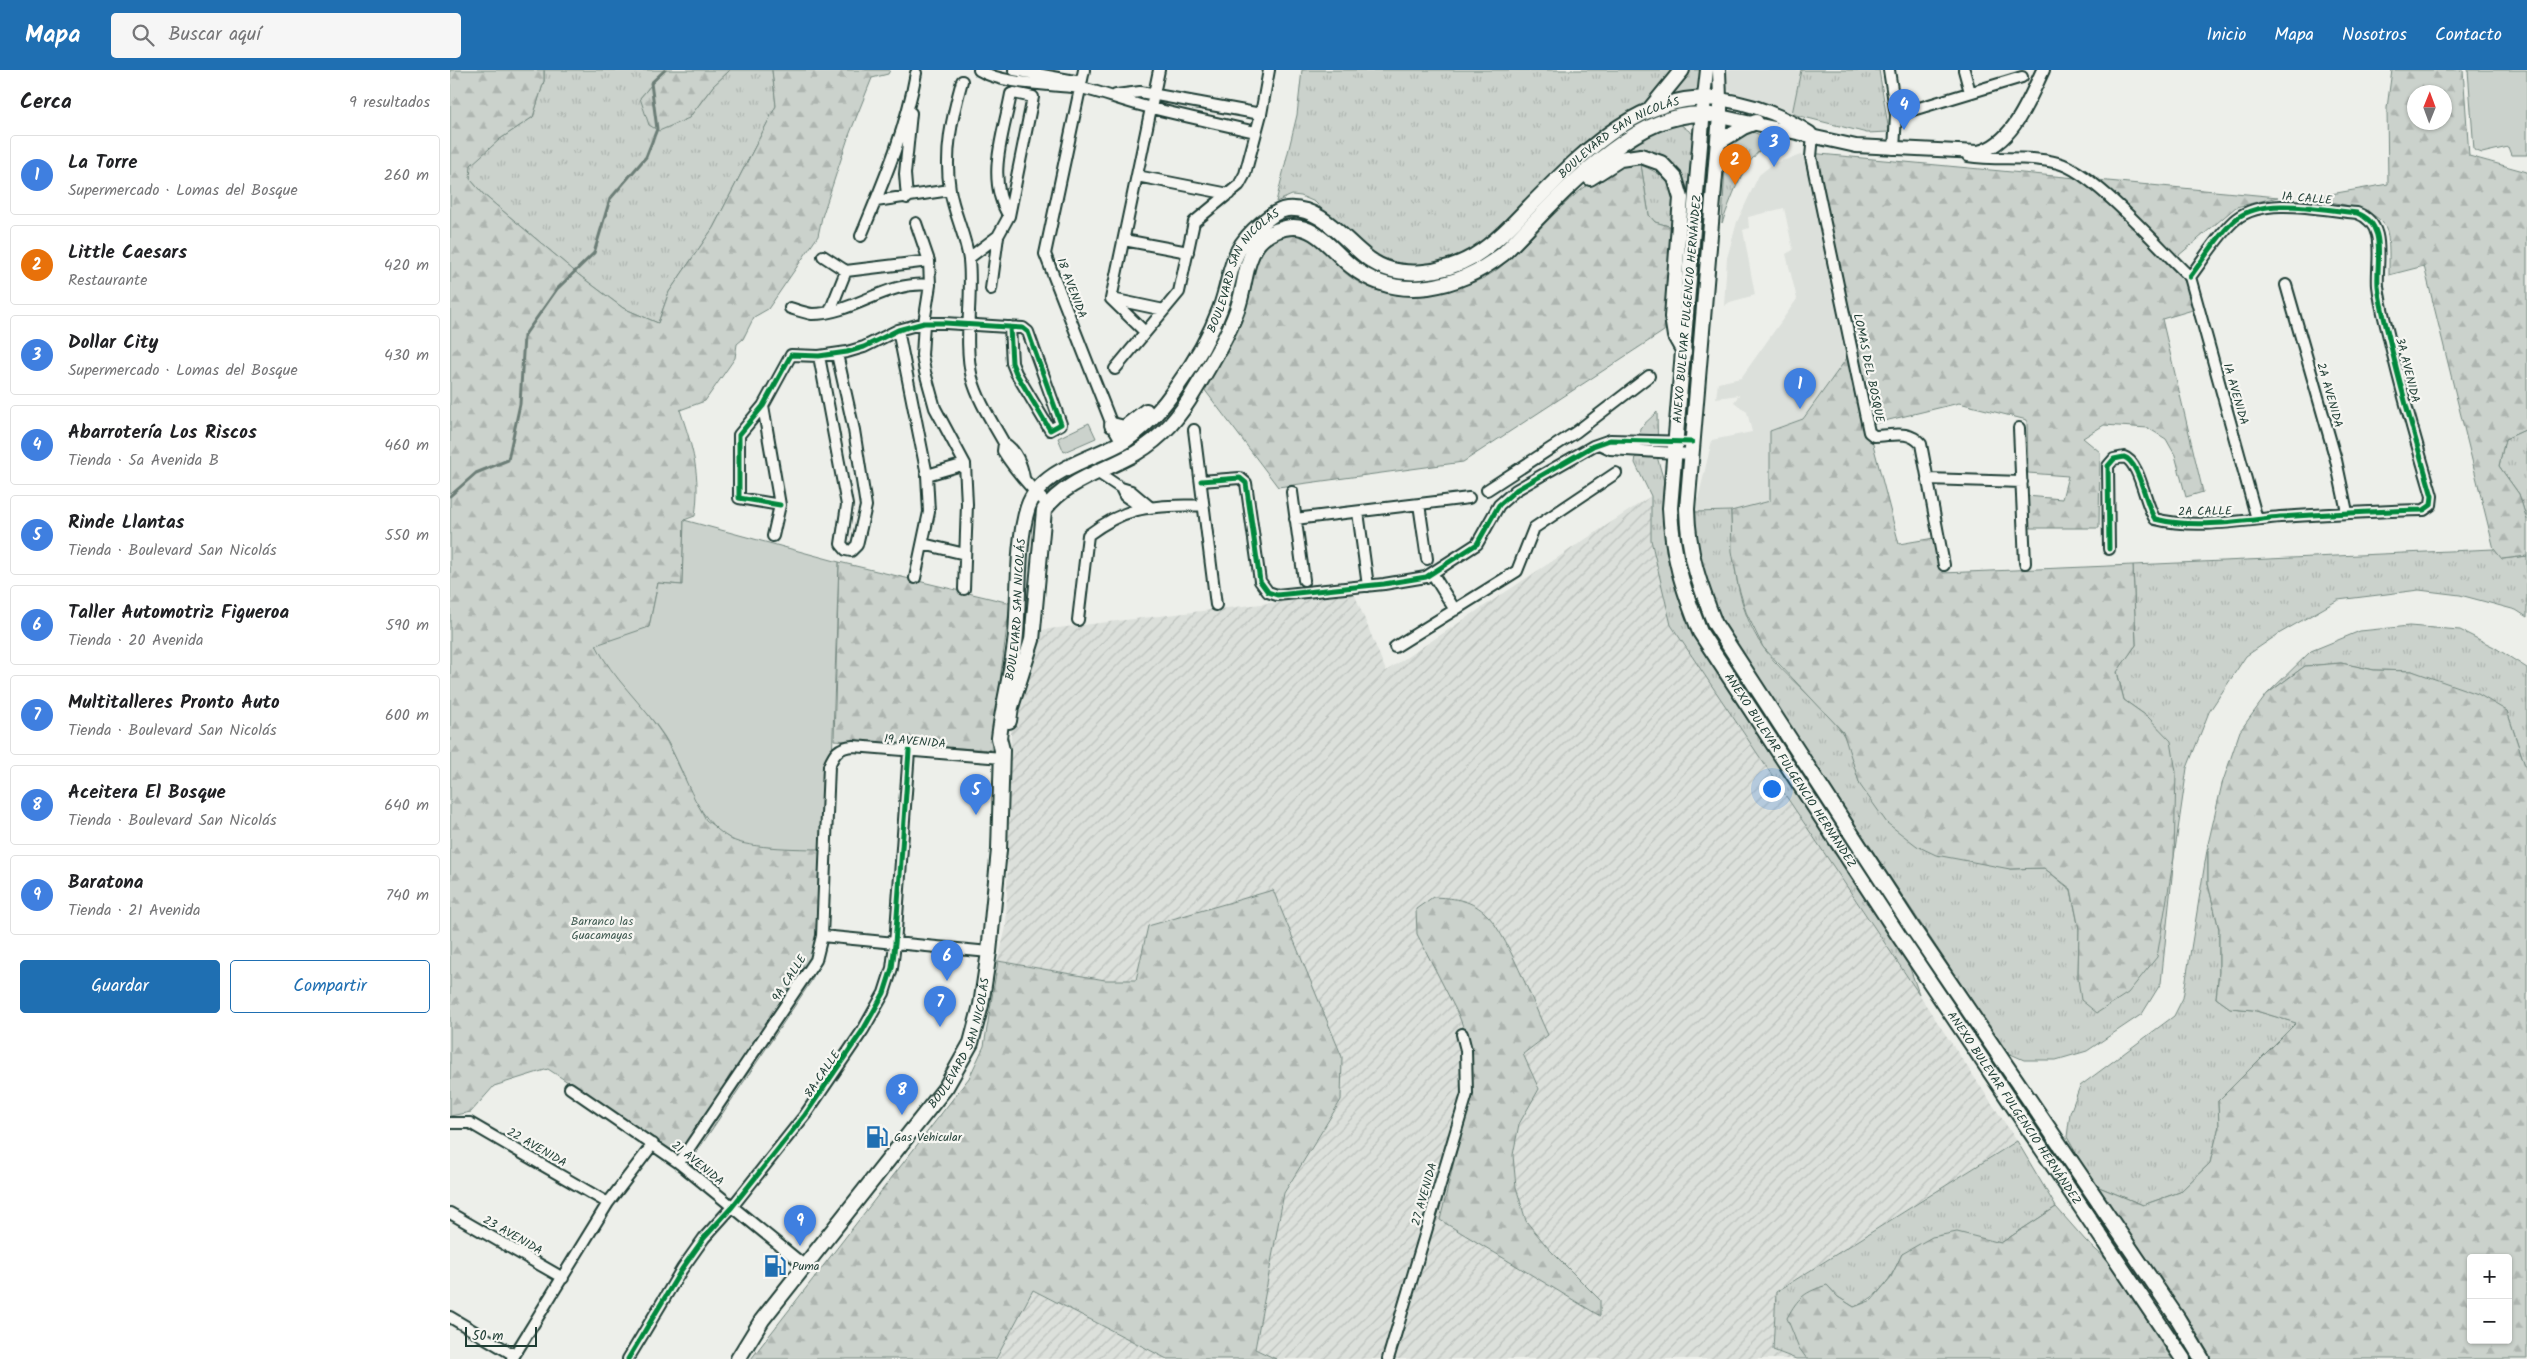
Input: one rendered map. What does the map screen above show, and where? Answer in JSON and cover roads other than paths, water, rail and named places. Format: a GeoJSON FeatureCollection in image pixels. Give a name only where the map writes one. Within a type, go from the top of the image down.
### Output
{"type":"FeatureCollection","features":[{"type":"Feature","properties":{"kind":"main road"},"geometry":{"type":"LineString","coordinates":[[1647,112],[1682,70]]}},
{"type":"Feature","properties":{"kind":"main road","name":"ANEXO BULEVAR FULGENCIO HERNÁNDEZ"},"geometry":{"type":"LineString","coordinates":[[1704,98],[1670,508],[1671,541],[1681,582],[1700,632],[1899,936],[2183,1359]]}},
{"type":"Feature","properties":{"kind":"main road","name":"BOULEVARD SAN NICOLÁS"},"geometry":{"type":"LineString","coordinates":[[738,1359],[762,1320],[946,1087],[971,1043],[989,952],[998,850],[1002,754],[999,738],[1016,639],[1023,531],[1028,507],[1036,492],[1064,470],[1122,442],[1144,425],[1177,388],[1200,353],[1218,314],[1240,245],[1267,219],[1284,209],[1302,209],[1322,218],[1372,262],[1393,270],[1414,272],[1453,267],[1490,245],[1599,140],[1623,124],[1677,100],[1720,99]]}},
{"type":"Feature","properties":{"kind":"main road","name":"ANEXO BULEVAR FULGENCIO HERNÁNDEZ"},"geometry":{"type":"LineString","coordinates":[[1720,99],[1719,142],[1687,508],[1688,539],[1696,578],[1714,624],[1907,918],[2178,1319],[2202,1359]]}},
{"type":"Feature","properties":{"kind":"main road","name":"BOULEVARD SAN NICOLÁS"},"geometry":{"type":"LineString","coordinates":[[1002,754],[1007,739],[1011,707],[1032,640],[1041,520],[1048,505],[1077,482],[1149,444],[1179,417],[1227,334],[1237,309],[1250,261],[1258,244],[1270,234],[1286,227],[1302,228],[1317,235],[1350,266],[1372,281],[1390,287],[1414,289],[1451,283],[1487,266],[1600,159],[1637,134],[1663,121],[1688,114],[1720,116]]}},
{"type":"Feature","properties":{"kind":"main road"},"geometry":{"type":"LineString","coordinates":[[1719,142],[1734,131],[1756,122]]}},
{"type":"Feature","properties":{"kind":"main road"},"geometry":{"type":"LineString","coordinates":[[1546,212],[1570,198],[1593,176],[1620,159],[1635,156],[1651,158],[1669,169],[1680,188],[1681,198],[1672,317],[1675,336],[1684,352]]}},
{"type":"Feature","properties":{"kind":"main road"},"geometry":{"type":"LineString","coordinates":[[1112,425],[1119,428],[1128,426],[1152,405],[1170,385],[1218,314]]}},
{"type":"Feature","properties":{"kind":"main road"},"geometry":{"type":"LineString","coordinates":[[1100,470],[1123,453],[1125,447],[1122,442]]}},
{"type":"Feature","properties":{"kind":"street"},"geometry":{"type":"LineString","coordinates":[[979,70],[997,76],[1052,87],[1081,79]]}},
{"type":"Feature","properties":{"kind":"street"},"geometry":{"type":"LineString","coordinates":[[1014,70],[1081,79],[1115,96],[1152,108],[1256,132]]}},
{"type":"Feature","properties":{"kind":"street"},"geometry":{"type":"LineString","coordinates":[[1111,299],[1159,70]]}},
{"type":"Feature","properties":{"kind":"street"},"geometry":{"type":"LineString","coordinates":[[1115,369],[1179,292],[1195,221],[1239,185],[1245,174],[1261,114],[1269,70]]}},
{"type":"Feature","properties":{"kind":"street"},"geometry":{"type":"LineString","coordinates":[[1704,98],[1707,70]]}},
{"type":"Feature","properties":{"kind":"street"},"geometry":{"type":"LineString","coordinates":[[1719,70],[1720,99],[1765,111],[1797,124],[1812,134]]}},
{"type":"Feature","properties":{"kind":"street"},"geometry":{"type":"LineString","coordinates":[[1889,70],[1896,115],[1894,149]]}},
{"type":"Feature","properties":{"kind":"street"},"geometry":{"type":"LineString","coordinates":[[1964,70],[1970,92]]}},
{"type":"Feature","properties":{"kind":"street"},"geometry":{"type":"LineString","coordinates":[[1720,116],[1756,122],[1793,132],[1812,134],[1856,146],[1978,152],[1998,142],[2016,121],[2043,70]]}},
{"type":"Feature","properties":{"kind":"street"},"geometry":{"type":"LineString","coordinates":[[861,236],[910,107],[916,73]]}},
{"type":"Feature","properties":{"kind":"street"},"geometry":{"type":"LineString","coordinates":[[1896,115],[2022,78]]}},
{"type":"Feature","properties":{"kind":"street","name":"18 AVENIDA"},"geometry":{"type":"LineString","coordinates":[[1081,79],[1045,254],[1112,425],[1122,442]]}},
{"type":"Feature","properties":{"kind":"street"},"geometry":{"type":"LineString","coordinates":[[962,80],[948,143],[950,190],[969,258],[970,325],[968,356],[972,379],[1004,443],[1003,451],[1014,470],[1024,478],[1048,505]]}},
{"type":"Feature","properties":{"kind":"street"},"geometry":{"type":"LineString","coordinates":[[1115,96],[1140,92],[1261,114]]}},
{"type":"Feature","properties":{"kind":"street"},"geometry":{"type":"LineString","coordinates":[[991,289],[998,236],[1009,216],[1033,96],[1014,93],[1011,94],[996,177],[1000,200],[1009,216]]}},
{"type":"Feature","properties":{"kind":"street"},"geometry":{"type":"LineString","coordinates":[[907,198],[905,174],[912,118],[910,107]]}},
{"type":"Feature","properties":{"kind":"street","name":"LOMAS DEL BOSQUE"},"geometry":{"type":"LineString","coordinates":[[1812,134],[1811,157],[1870,432],[1874,436],[1906,433],[1915,437],[1921,444],[1944,565]]}},
{"type":"Feature","properties":{"kind":"street"},"geometry":{"type":"LineString","coordinates":[[1941,151],[1986,159],[2040,159],[2061,164],[2079,172],[2101,190],[2190,277]]}},
{"type":"Feature","properties":{"kind":"street"},"geometry":{"type":"LineString","coordinates":[[1137,176],[1228,194]]}},
{"type":"Feature","properties":{"kind":"street"},"geometry":{"type":"LineString","coordinates":[[876,200],[907,198],[950,190]]}},
{"type":"Feature","properties":{"kind":"street","name":"1A CALLE"},"geometry":{"type":"LineString","coordinates":[[2190,277],[2234,220],[2245,213],[2275,205],[2357,213],[2367,216],[2373,223],[2378,238]]}},
{"type":"Feature","properties":{"kind":"street"},"geometry":{"type":"LineString","coordinates":[[916,223],[929,261],[930,285],[924,323],[922,355],[929,392],[935,408],[965,464],[967,504],[964,589]]}},
{"type":"Feature","properties":{"kind":"street"},"geometry":{"type":"LineString","coordinates":[[969,258],[998,236]]}},
{"type":"Feature","properties":{"kind":"street","name":"3A AVENIDA"},"geometry":{"type":"LineString","coordinates":[[2378,238],[2378,285],[2380,296],[2400,383],[2432,496],[2431,505]]}},
{"type":"Feature","properties":{"kind":"street"},"geometry":{"type":"LineString","coordinates":[[1124,240],[1188,252]]}},
{"type":"Feature","properties":{"kind":"street"},"geometry":{"type":"LineString","coordinates":[[823,256],[846,271],[929,261]]}},
{"type":"Feature","properties":{"kind":"street"},"geometry":{"type":"LineString","coordinates":[[830,311],[846,271]]}},
{"type":"Feature","properties":{"kind":"street","name":"1A AVENIDA"},"geometry":{"type":"LineString","coordinates":[[2190,277],[2258,519]]}},
{"type":"Feature","properties":{"kind":"street"},"geometry":{"type":"LineString","coordinates":[[790,308],[813,314],[830,311],[899,286],[930,285]]}},
{"type":"Feature","properties":{"kind":"street","name":"2A AVENIDA"},"geometry":{"type":"LineString","coordinates":[[2286,285],[2336,460],[2347,512]]}},
{"type":"Feature","properties":{"kind":"street"},"geometry":{"type":"LineString","coordinates":[[1111,299],[1164,310]]}},
{"type":"Feature","properties":{"kind":"street"},"geometry":{"type":"LineString","coordinates":[[1111,299],[1145,332]]}},
{"type":"Feature","properties":{"kind":"street"},"geometry":{"type":"LineString","coordinates":[[780,505],[739,497],[738,436],[763,406],[792,354],[819,356],[837,354],[864,347],[898,330],[924,323],[1020,327],[1028,332],[1061,424],[1050,430],[1016,374],[1012,363],[1010,327]]}},
{"type":"Feature","properties":{"kind":"street"},"geometry":{"type":"LineString","coordinates":[[898,330],[927,474],[929,512],[915,578]]}},
{"type":"Feature","properties":{"kind":"street"},"geometry":{"type":"LineString","coordinates":[[819,356],[836,435],[847,505],[841,544],[846,550],[851,551],[857,545],[866,506],[854,430],[837,354]]}},
{"type":"Feature","properties":{"kind":"street"},"geometry":{"type":"LineString","coordinates":[[1487,490],[1576,432],[1649,376]]}},
{"type":"Feature","properties":{"kind":"street"},"geometry":{"type":"LineString","coordinates":[[763,406],[780,505],[773,536]]}},
{"type":"Feature","properties":{"kind":"street"},"geometry":{"type":"LineString","coordinates":[[2019,428],[2025,563]]}},
{"type":"Feature","properties":{"kind":"street"},"geometry":{"type":"LineString","coordinates":[[836,435],[854,430]]}},
{"type":"Feature","properties":{"kind":"street"},"geometry":{"type":"LineString","coordinates":[[1194,430],[1216,605]]}},
{"type":"Feature","properties":{"kind":"street"},"geometry":{"type":"LineString","coordinates":[[1200,481],[1240,478],[1246,483],[1260,581],[1268,592],[1277,595],[1418,579],[1476,544],[1500,505],[1524,485],[1598,444],[1610,440],[1692,448]]}},
{"type":"Feature","properties":{"kind":"street","name":"2A CALLE"},"geometry":{"type":"LineString","coordinates":[[2109,549],[2108,466],[2114,459],[2128,458],[2135,466],[2150,512],[2155,519],[2203,523],[2347,512],[2424,510],[2431,505]]}},
{"type":"Feature","properties":{"kind":"street"},"geometry":{"type":"LineString","coordinates":[[927,474],[965,464]]}},
{"type":"Feature","properties":{"kind":"street"},"geometry":{"type":"LineString","coordinates":[[1100,470],[1121,488],[1131,491],[1145,507]]}},
{"type":"Feature","properties":{"kind":"street"},"geometry":{"type":"LineString","coordinates":[[1517,471],[1524,485]]}},
{"type":"Feature","properties":{"kind":"street"},"geometry":{"type":"LineString","coordinates":[[1395,647],[1517,571],[1534,528],[1616,473]]}},
{"type":"Feature","properties":{"kind":"street"},"geometry":{"type":"LineString","coordinates":[[1927,478],[2022,482]]}},
{"type":"Feature","properties":{"kind":"street"},"geometry":{"type":"LineString","coordinates":[[1292,492],[1304,580]]}},
{"type":"Feature","properties":{"kind":"street"},"geometry":{"type":"LineString","coordinates":[[1295,519],[1469,498]]}},
{"type":"Feature","properties":{"kind":"street"},"geometry":{"type":"LineString","coordinates":[[1419,504],[1427,559]]}},
{"type":"Feature","properties":{"kind":"street"},"geometry":{"type":"LineString","coordinates":[[1078,620],[1088,535],[1121,514],[1145,507],[1203,505]]}},
{"type":"Feature","properties":{"kind":"street"},"geometry":{"type":"LineString","coordinates":[[1358,512],[1368,586]]}},
{"type":"Feature","properties":{"kind":"street"},"geometry":{"type":"LineString","coordinates":[[923,544],[965,554]]}},
{"type":"Feature","properties":{"kind":"street"},"geometry":{"type":"LineString","coordinates":[[1432,572],[1455,610]]}},
{"type":"Feature","properties":{"kind":"street","name":"19 AVENIDA"},"geometry":{"type":"LineString","coordinates":[[840,749],[852,746],[909,751],[1002,754]]}},
{"type":"Feature","properties":{"kind":"street","name":"9A CALLE"},"geometry":{"type":"LineString","coordinates":[[679,1162],[811,969],[819,952],[822,936],[830,766],[835,753],[840,749]]}},
{"type":"Feature","properties":{"kind":"street","name":"8A CALLE"},"geometry":{"type":"LineString","coordinates":[[628,1359],[682,1269],[704,1238],[732,1207],[806,1115],[863,1030],[884,992],[892,968],[895,944],[909,751]]}},
{"type":"Feature","properties":{"kind":"street"},"geometry":{"type":"LineString","coordinates":[[822,936],[989,952]]}},
{"type":"Feature","properties":{"kind":"street","name":"27 AVENIDA"},"geometry":{"type":"LineString","coordinates":[[1388,1359],[1467,1094],[1466,1050],[1462,1034]]}},
{"type":"Feature","properties":{"kind":"street","name":"21 AVENIDA"},"geometry":{"type":"LineString","coordinates":[[570,1088],[679,1162],[804,1266]]}},
{"type":"Feature","properties":{"kind":"street","name":"22 AVENIDA"},"geometry":{"type":"LineString","coordinates":[[450,1123],[470,1123],[608,1202]]}},
{"type":"Feature","properties":{"kind":"street"},"geometry":{"type":"LineString","coordinates":[[450,1317],[513,1357],[608,1202],[653,1144]]}},
{"type":"Feature","properties":{"kind":"street","name":"23 AVENIDA"},"geometry":{"type":"LineString","coordinates":[[450,1213],[563,1278]]}},
{"type":"Feature","properties":{"kind":"waterway"},"geometry":{"type":"LineString","coordinates":[[450,496],[476,473],[508,460],[520,404],[524,336],[557,289],[594,253],[610,199],[646,157],[657,129],[651,83],[665,70]]}},
{"type":"Feature","properties":{"kind":"place","name":"Abarrotería Los Riscos"},"geometry":{"type":"Point","coordinates":[1904,130]}},
{"type":"Feature","properties":{"kind":"place","name":"Dollar City"},"geometry":{"type":"Point","coordinates":[1774,167]}},
{"type":"Feature","properties":{"kind":"place","name":"Little Caesars"},"geometry":{"type":"Point","coordinates":[1735,185]}},
{"type":"Feature","properties":{"kind":"place","name":"La Torre"},"geometry":{"type":"Point","coordinates":[1800,409]}},
{"type":"Feature","properties":{"kind":"place","name":"Rinde Llantas"},"geometry":{"type":"Point","coordinates":[976,815]}},
{"type":"Feature","properties":{"kind":"place","name":"Taller Automotriz Figueroa"},"geometry":{"type":"Point","coordinates":[947,981]}},
{"type":"Feature","properties":{"kind":"place","name":"Multitalleres Pronto Auto"},"geometry":{"type":"Point","coordinates":[940,1027]}},
{"type":"Feature","properties":{"kind":"place","name":"Aceitera El Bosque"},"geometry":{"type":"Point","coordinates":[902,1115]}},
{"type":"Feature","properties":{"kind":"place","name":"Gas Vehicular"},"geometry":{"type":"Point","coordinates":[877,1137]}},
{"type":"Feature","properties":{"kind":"place","name":"Baratona"},"geometry":{"type":"Point","coordinates":[800,1246]}},
{"type":"Feature","properties":{"kind":"place","name":"Puma"},"geometry":{"type":"Point","coordinates":[775,1266]}},
{"type":"Feature","properties":{"kind":"park label","name":"Barranco las Guacamayas"},"geometry":{"type":"Point","coordinates":[602,928]}}]}
